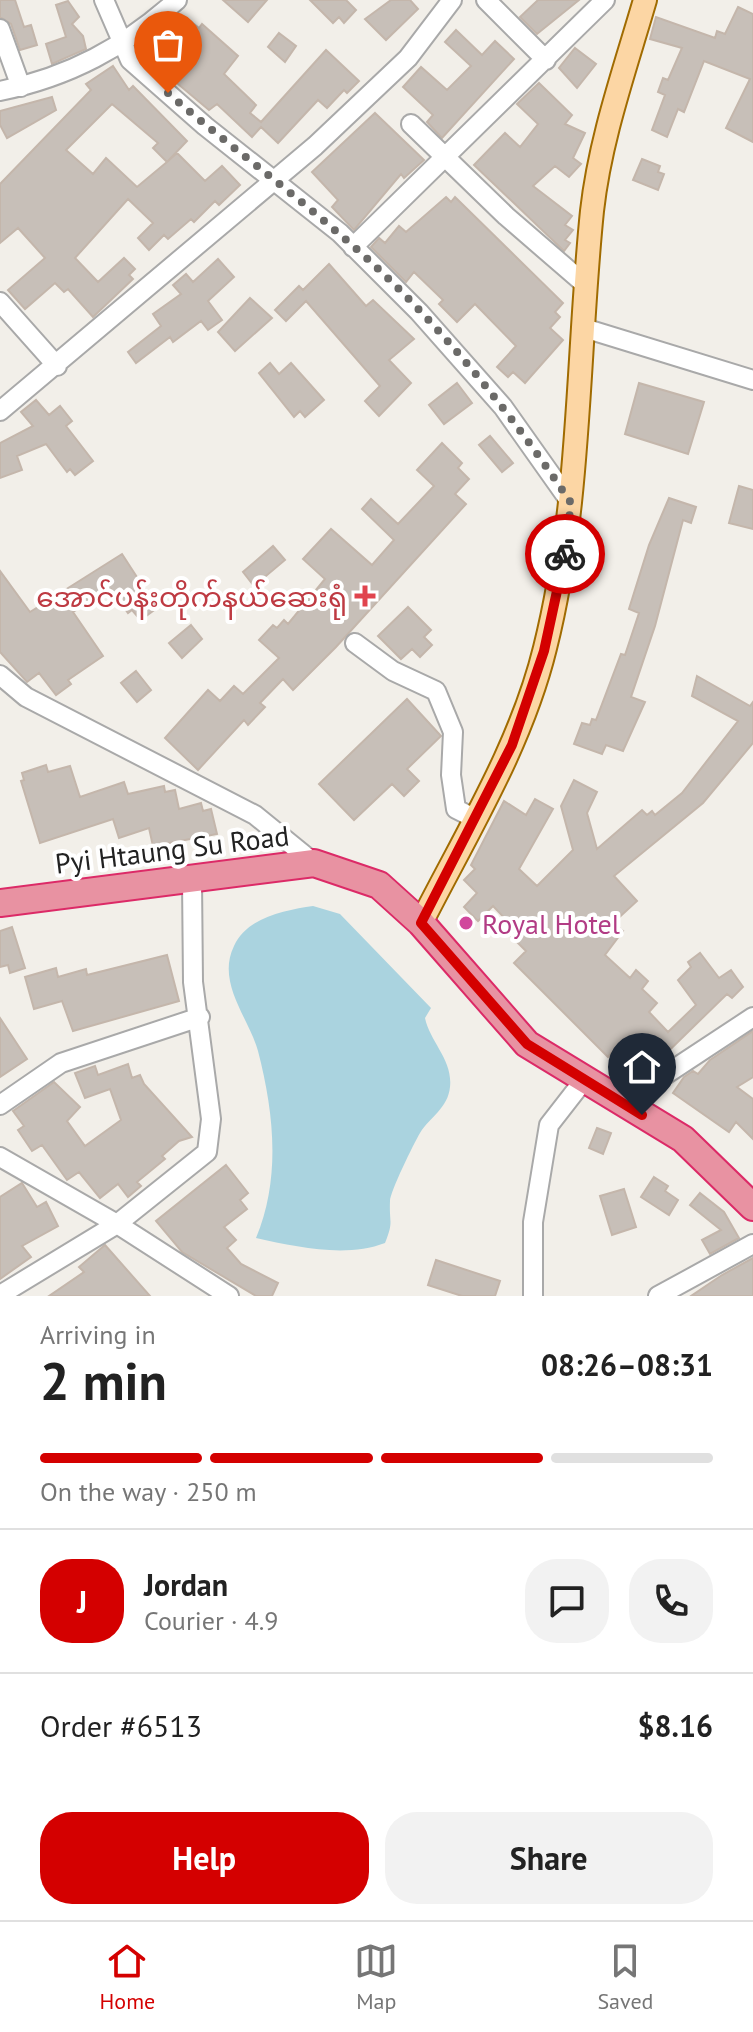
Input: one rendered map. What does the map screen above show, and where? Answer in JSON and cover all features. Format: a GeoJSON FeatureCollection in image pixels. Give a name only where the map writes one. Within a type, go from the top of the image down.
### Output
{"type":"FeatureCollection","features":[{"type":"Feature","properties":{"kind":"highway","name":"Pyi Htaung Su Road"},"geometry":{"type":"LineString","coordinates":[[0,903],[192,881],[314,863],[379,885],[421,923],[527,1044],[683,1139],[753,1207]]}},
{"type":"Feature","properties":{"kind":"main road"},"geometry":{"type":"LineString","coordinates":[[421,923],[512,745],[544,651],[569,533],[592,209],[607,130],[645,0]]}},
{"type":"Feature","properties":{"kind":"street"},"geometry":{"type":"LineString","coordinates":[[104,0],[130,60],[353,247],[419,312],[503,407],[571,503]]}},
{"type":"Feature","properties":{"kind":"street"},"geometry":{"type":"LineString","coordinates":[[0,91],[21,87],[93,62],[143,31],[177,0]]}},
{"type":"Feature","properties":{"kind":"street"},"geometry":{"type":"LineString","coordinates":[[0,411],[274,180],[408,58],[452,0]]}},
{"type":"Feature","properties":{"kind":"street"},"geometry":{"type":"LineString","coordinates":[[486,0],[546,60]]}},
{"type":"Feature","properties":{"kind":"street"},"geometry":{"type":"LineString","coordinates":[[353,247],[605,0]]}},
{"type":"Feature","properties":{"kind":"street"},"geometry":{"type":"LineString","coordinates":[[0,29],[21,87]]}},
{"type":"Feature","properties":{"kind":"street"},"geometry":{"type":"LineString","coordinates":[[411,124],[506,216],[587,286]]}},
{"type":"Feature","properties":{"kind":"street"},"geometry":{"type":"LineString","coordinates":[[0,302],[57,366]]}},
{"type":"Feature","properties":{"kind":"street"},"geometry":{"type":"LineString","coordinates":[[584,328],[753,380]]}},
{"type":"Feature","properties":{"kind":"street"},"geometry":{"type":"LineString","coordinates":[[355,643],[393,671],[436,691],[453,732],[451,775],[456,809],[474,818]]}},
{"type":"Feature","properties":{"kind":"street"},"geometry":{"type":"LineString","coordinates":[[0,675],[26,697],[255,815],[314,863]]}},
{"type":"Feature","properties":{"kind":"street"},"geometry":{"type":"LineString","coordinates":[[5,1292],[117,1224],[207,1152],[211,1119],[193,982],[192,881]]}},
{"type":"Feature","properties":{"kind":"street"},"geometry":{"type":"LineString","coordinates":[[0,1105],[61,1063],[200,1017]]}},
{"type":"Feature","properties":{"kind":"street"},"geometry":{"type":"LineString","coordinates":[[621,1104],[753,1017]]}},
{"type":"Feature","properties":{"kind":"street"},"geometry":{"type":"LineString","coordinates":[[533,1296],[533,1222],[549,1125],[584,1080]]}},
{"type":"Feature","properties":{"kind":"street"},"geometry":{"type":"LineString","coordinates":[[0,1157],[117,1224],[229,1296]]}},
{"type":"Feature","properties":{"kind":"street"},"geometry":{"type":"LineString","coordinates":[[658,1296],[753,1244]]}},
{"type":"Feature","properties":{"kind":"water"},"geometry":{"type":"Polygon","coordinates":[[[313,906],[340,914],[431,1008],[425,1018],[450,1077],[446,1101],[420,1133],[394,1188],[385,1243],[354,1250],[305,1247],[256,1238],[264,1215],[272,1169],[271,1122],[258,1051],[231,987],[229,960],[234,946],[248,928],[268,917],[313,906]]]}},
{"type":"Feature","properties":{"kind":"building"},"geometry":{"type":"Polygon","coordinates":[[[0,0],[15,0],[24,27],[31,25],[37,45],[20,50],[11,24],[0,17],[0,0]]]}},
{"type":"Feature","properties":{"kind":"building"},"geometry":{"type":"Polygon","coordinates":[[[223,0],[267,0],[248,22],[223,0]]]}},
{"type":"Feature","properties":{"kind":"building"},"geometry":{"type":"Polygon","coordinates":[[[310,0],[346,0],[356,10],[344,23],[339,17],[333,23],[310,0]]]}},
{"type":"Feature","properties":{"kind":"building"},"geometry":{"type":"Polygon","coordinates":[[[391,0],[410,0],[418,9],[386,40],[365,19],[391,0]]]}},
{"type":"Feature","properties":{"kind":"building"},"geometry":{"type":"Polygon","coordinates":[[[538,0],[579,0],[537,34],[520,17],[538,0]]]}},
{"type":"Feature","properties":{"kind":"building"},"geometry":{"type":"Polygon","coordinates":[[[68,1],[79,17],[72,24],[83,36],[86,49],[52,64],[46,44],[66,37],[56,5],[68,1]]]}},
{"type":"Feature","properties":{"kind":"building"},"geometry":{"type":"Polygon","coordinates":[[[738,7],[753,14],[753,142],[726,128],[750,79],[704,61],[684,112],[678,109],[667,137],[652,130],[665,95],[658,92],[663,78],[668,80],[682,48],[650,39],[656,17],[715,38],[717,31],[725,34],[738,7]]]}},
{"type":"Feature","properties":{"kind":"building"},"geometry":{"type":"Polygon","coordinates":[[[189,20],[199,28],[202,24],[238,56],[224,74],[256,105],[250,113],[261,122],[326,50],[359,81],[347,93],[344,90],[327,108],[318,100],[278,143],[261,127],[252,137],[217,104],[209,110],[141,53],[159,33],[169,43],[189,20]]]}},
{"type":"Feature","properties":{"kind":"building"},"geometry":{"type":"Polygon","coordinates":[[[456,30],[482,55],[495,41],[514,59],[442,138],[427,122],[433,115],[403,87],[421,67],[447,90],[471,66],[445,42],[456,30]]]}},
{"type":"Feature","properties":{"kind":"building"},"geometry":{"type":"Polygon","coordinates":[[[279,33],[296,46],[285,62],[268,47],[279,33]]]}},
{"type":"Feature","properties":{"kind":"building"},"geometry":{"type":"Polygon","coordinates":[[[575,48],[596,64],[577,88],[559,68],[575,48]]]}},
{"type":"Feature","properties":{"kind":"building"},"geometry":{"type":"Polygon","coordinates":[[[113,66],[129,90],[133,86],[187,141],[167,162],[177,153],[205,181],[222,166],[240,185],[219,205],[215,201],[194,222],[191,219],[168,239],[164,235],[149,250],[138,238],[153,223],[128,199],[75,258],[98,282],[124,258],[135,269],[129,275],[133,279],[93,317],[68,289],[64,292],[55,283],[25,309],[8,290],[45,258],[18,228],[0,243],[0,184],[91,90],[86,84],[113,66]],[[112,104],[66,150],[93,174],[106,158],[137,187],[167,162],[153,148],[158,143],[112,104]]]}},
{"type":"Feature","properties":{"kind":"building"},"geometry":{"type":"Polygon","coordinates":[[[539,83],[572,115],[565,124],[585,133],[573,158],[581,164],[569,177],[555,166],[533,186],[572,216],[565,225],[573,230],[565,240],[570,243],[564,251],[474,165],[505,133],[520,147],[538,124],[517,104],[539,83]]]}},
{"type":"Feature","properties":{"kind":"building"},"geometry":{"type":"Polygon","coordinates":[[[52,97],[56,110],[7,138],[0,125],[0,111],[52,97]]]}},
{"type":"Feature","properties":{"kind":"building"},"geometry":{"type":"Polygon","coordinates":[[[375,113],[424,160],[404,178],[401,174],[354,230],[332,207],[338,200],[312,172],[375,113]]]}},
{"type":"Feature","properties":{"kind":"building"},"geometry":{"type":"Polygon","coordinates":[[[642,159],[660,166],[658,172],[664,174],[658,190],[633,180],[642,159]]]}},
{"type":"Feature","properties":{"kind":"building"},"geometry":{"type":"Polygon","coordinates":[[[446,197],[451,202],[455,197],[563,303],[555,312],[560,317],[550,328],[563,340],[525,383],[513,372],[508,377],[497,367],[516,346],[475,304],[457,322],[439,304],[443,300],[414,272],[406,282],[371,247],[379,238],[385,243],[399,226],[406,232],[446,197]]]}},
{"type":"Feature","properties":{"kind":"building"},"geometry":{"type":"Polygon","coordinates":[[[218,259],[234,277],[208,301],[222,320],[208,330],[201,321],[173,342],[170,337],[136,363],[128,352],[161,326],[153,314],[181,294],[173,285],[186,274],[193,282],[218,259]]]}},
{"type":"Feature","properties":{"kind":"building"},"geometry":{"type":"Polygon","coordinates":[[[329,264],[366,306],[373,300],[414,339],[389,360],[411,383],[379,416],[365,401],[380,386],[306,301],[286,321],[275,310],[299,286],[303,290],[329,264]]]}},
{"type":"Feature","properties":{"kind":"building"},"geometry":{"type":"Polygon","coordinates":[[[250,298],[272,318],[235,351],[218,332],[250,298]]]}},
{"type":"Feature","properties":{"kind":"building"},"geometry":{"type":"Polygon","coordinates":[[[270,363],[279,374],[291,363],[324,400],[305,417],[300,411],[294,417],[259,373],[270,363]]]}},
{"type":"Feature","properties":{"kind":"building"},"geometry":{"type":"Polygon","coordinates":[[[457,383],[472,403],[444,424],[429,405],[457,383]]]}},
{"type":"Feature","properties":{"kind":"building"},"geometry":{"type":"Polygon","coordinates":[[[639,383],[704,402],[688,454],[625,434],[639,383]]]}},
{"type":"Feature","properties":{"kind":"building"},"geometry":{"type":"Polygon","coordinates":[[[36,400],[49,415],[60,406],[72,421],[66,426],[93,461],[75,475],[70,469],[67,472],[46,444],[17,456],[22,470],[0,478],[0,443],[33,426],[21,412],[36,400]]]}},
{"type":"Feature","properties":{"kind":"building"},"geometry":{"type":"Polygon","coordinates":[[[490,436],[513,463],[502,472],[479,445],[490,436]]]}},
{"type":"Feature","properties":{"kind":"building"},"geometry":{"type":"Polygon","coordinates":[[[442,443],[462,463],[458,468],[469,479],[455,494],[466,504],[293,690],[283,679],[260,703],[265,707],[248,725],[244,720],[198,770],[165,738],[208,690],[220,701],[234,686],[243,694],[279,658],[259,640],[273,625],[277,628],[284,620],[288,624],[325,579],[303,559],[331,529],[372,565],[394,540],[362,509],[371,499],[398,524],[434,486],[417,470],[442,443]]]}},
{"type":"Feature","properties":{"kind":"building"},"geometry":{"type":"Polygon","coordinates":[[[739,486],[753,490],[753,529],[729,523],[739,486]]]}},
{"type":"Feature","properties":{"kind":"building"},"geometry":{"type":"Polygon","coordinates":[[[669,498],[696,507],[691,523],[683,520],[655,626],[631,697],[645,702],[623,751],[606,745],[602,754],[574,744],[582,723],[590,725],[592,719],[596,720],[621,654],[625,655],[639,613],[629,609],[649,545],[669,498]]]}},
{"type":"Feature","properties":{"kind":"building"},"geometry":{"type":"Polygon","coordinates":[[[273,546],[285,560],[254,586],[243,572],[273,546]]]}},
{"type":"Feature","properties":{"kind":"building"},"geometry":{"type":"Polygon","coordinates":[[[122,554],[157,608],[146,616],[143,612],[137,616],[132,610],[128,613],[111,589],[73,612],[103,656],[68,680],[71,684],[56,695],[39,673],[27,682],[0,652],[0,571],[30,612],[122,554]]]}},
{"type":"Feature","properties":{"kind":"building"},"geometry":{"type":"Polygon","coordinates":[[[408,607],[431,630],[424,637],[432,645],[420,657],[412,649],[401,659],[378,636],[408,607]]]}},
{"type":"Feature","properties":{"kind":"building"},"geometry":{"type":"Polygon","coordinates":[[[191,625],[202,639],[182,658],[169,643],[191,625]]]}},
{"type":"Feature","properties":{"kind":"building"},"geometry":{"type":"Polygon","coordinates":[[[136,671],[151,690],[137,702],[121,683],[136,671]]]}},
{"type":"Feature","properties":{"kind":"building"},"geometry":{"type":"Polygon","coordinates":[[[697,676],[750,706],[753,702],[753,743],[703,803],[614,876],[637,901],[613,923],[623,931],[605,955],[630,978],[636,970],[648,981],[642,989],[657,1003],[649,1012],[668,1032],[696,1005],[678,980],[691,967],[688,962],[700,953],[719,978],[731,970],[743,987],[732,998],[727,994],[645,1074],[618,1046],[608,1057],[514,963],[526,951],[508,933],[513,927],[493,906],[478,921],[464,907],[477,893],[464,880],[475,869],[471,865],[504,801],[526,815],[535,799],[553,809],[519,869],[537,886],[573,850],[561,806],[574,780],[597,792],[587,813],[597,849],[642,810],[647,815],[652,811],[655,815],[682,793],[738,721],[692,696],[697,676]]]}},
{"type":"Feature","properties":{"kind":"building"},"geometry":{"type":"Polygon","coordinates":[[[407,699],[441,736],[407,769],[419,781],[404,796],[392,784],[354,820],[319,784],[407,699]]]}},
{"type":"Feature","properties":{"kind":"building"},"geometry":{"type":"Polygon","coordinates":[[[46,765],[48,772],[70,766],[80,797],[124,782],[128,794],[164,786],[165,792],[175,790],[179,809],[201,803],[203,811],[211,809],[217,834],[153,846],[149,828],[119,838],[113,819],[40,843],[21,781],[24,780],[22,773],[46,765]]]}},
{"type":"Feature","properties":{"kind":"building"},"geometry":{"type":"Polygon","coordinates":[[[12,927],[25,968],[10,973],[8,965],[0,967],[0,931],[12,927]]]}},
{"type":"Feature","properties":{"kind":"building"},"geometry":{"type":"Polygon","coordinates":[[[167,955],[179,1001],[73,1031],[62,1001],[34,1009],[25,977],[56,968],[58,977],[86,969],[87,975],[167,955]]]}},
{"type":"Feature","properties":{"kind":"building"},"geometry":{"type":"Polygon","coordinates":[[[0,1018],[27,1059],[0,1077],[0,1018]]]}},
{"type":"Feature","properties":{"kind":"building"},"geometry":{"type":"Polygon","coordinates":[[[753,1031],[753,1077],[737,1087],[753,1099],[753,1139],[736,1122],[729,1132],[673,1093],[684,1077],[693,1071],[698,1074],[710,1060],[753,1031]]]}},
{"type":"Feature","properties":{"kind":"building"},"geometry":{"type":"Polygon","coordinates":[[[128,1064],[132,1078],[140,1075],[144,1084],[192,1137],[179,1141],[162,1156],[165,1159],[137,1182],[141,1186],[128,1197],[118,1184],[100,1198],[79,1172],[67,1180],[42,1145],[32,1151],[18,1130],[24,1126],[13,1111],[54,1082],[80,1107],[67,1121],[85,1146],[121,1120],[110,1089],[85,1098],[75,1073],[95,1066],[98,1075],[128,1064]]]}},
{"type":"Feature","properties":{"kind":"building"},"geometry":{"type":"Polygon","coordinates":[[[597,1128],[611,1133],[603,1154],[589,1148],[597,1128]]]}},
{"type":"Feature","properties":{"kind":"building"},"geometry":{"type":"Polygon","coordinates":[[[226,1165],[248,1193],[240,1200],[247,1209],[224,1227],[236,1240],[227,1248],[241,1264],[278,1283],[272,1296],[256,1296],[182,1252],[156,1221],[226,1165]]]}},
{"type":"Feature","properties":{"kind":"building"},"geometry":{"type":"Polygon","coordinates":[[[654,1177],[668,1186],[665,1191],[678,1200],[669,1215],[641,1197],[654,1177]]]}},
{"type":"Feature","properties":{"kind":"building"},"geometry":{"type":"Polygon","coordinates":[[[22,1183],[37,1207],[46,1202],[58,1226],[22,1246],[31,1257],[0,1279],[0,1197],[22,1183]]]}},
{"type":"Feature","properties":{"kind":"building"},"geometry":{"type":"Polygon","coordinates":[[[624,1189],[636,1227],[612,1235],[600,1196],[624,1189]]]}},
{"type":"Feature","properties":{"kind":"building"},"geometry":{"type":"Polygon","coordinates":[[[700,1193],[724,1212],[739,1238],[710,1254],[702,1240],[721,1230],[690,1205],[700,1193]]]}},
{"type":"Feature","properties":{"kind":"building"},"geometry":{"type":"Polygon","coordinates":[[[105,1245],[150,1296],[49,1296],[84,1272],[79,1267],[105,1245]]]}},
{"type":"Feature","properties":{"kind":"building"},"geometry":{"type":"Polygon","coordinates":[[[753,1258],[753,1296],[691,1296],[722,1275],[753,1258]]]}},
{"type":"Feature","properties":{"kind":"building"},"geometry":{"type":"Polygon","coordinates":[[[436,1260],[500,1281],[495,1296],[462,1296],[428,1285],[436,1260]]]}},
{"type":"Feature","properties":{"kind":"way so far"},"geometry":{"type":"LineString","coordinates":[[168,93],[340,233],[419,312],[503,407],[571,503],[565,554]]}},
{"type":"Feature","properties":{"kind":"place","name":"အောင်ပန်းတိုက်နယ်ဆေးရုံ"},"geometry":{"type":"Point","coordinates":[365,596]}},
{"type":"Feature","properties":{"kind":"place","name":"Royal Hotel"},"geometry":{"type":"Point","coordinates":[466,923]}},
{"type":"Feature","properties":{"kind":"route"},"geometry":{"type":"LineString","coordinates":[[565,554],[544,651],[512,745],[421,923],[527,1044],[642,1115]]}}]}
